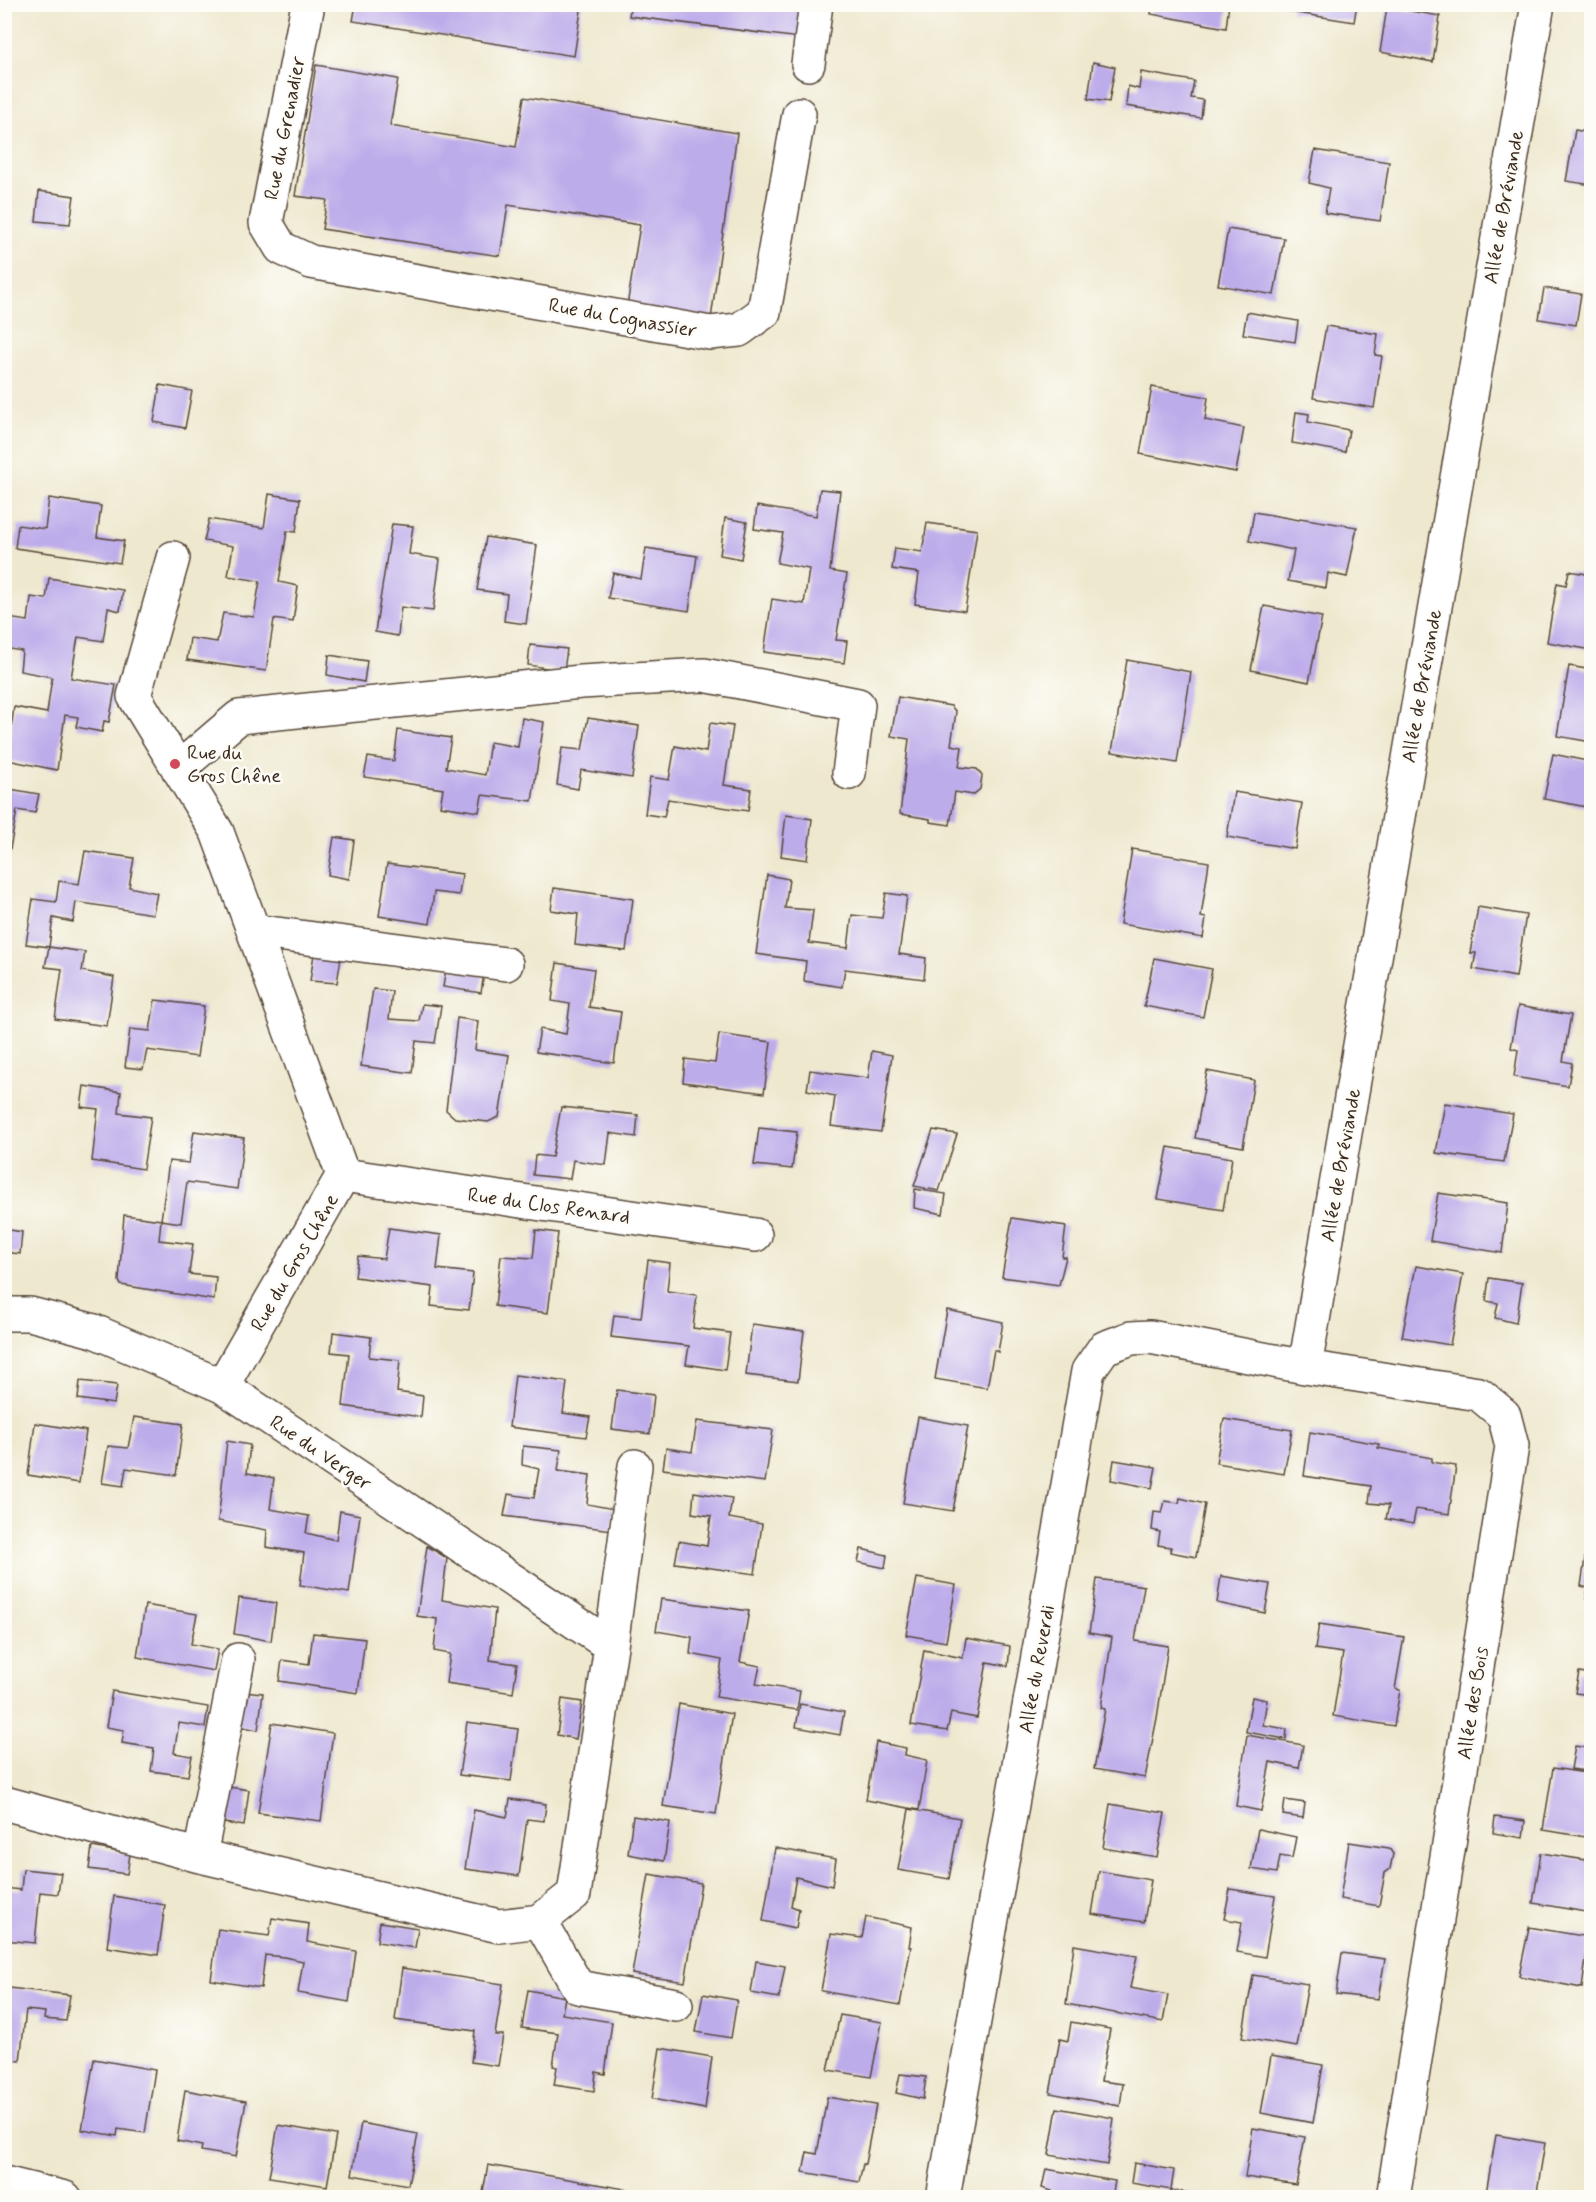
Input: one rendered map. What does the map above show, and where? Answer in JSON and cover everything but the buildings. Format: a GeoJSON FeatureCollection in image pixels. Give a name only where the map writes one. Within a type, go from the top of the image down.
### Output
{"type":"FeatureCollection","features":[{"type":"Feature","properties":{"kind":"street","name":"Rue du Grenadier"},"geometry":{"type":"LineString","coordinates":[[281,248],[266,223],[308,4]]}},
{"type":"Feature","properties":{"kind":"street"},"geometry":{"type":"LineString","coordinates":[[808,64],[816,4]]}},
{"type":"Feature","properties":{"kind":"street","name":"Allée de Bréviande"},"geometry":{"type":"LineString","coordinates":[[1305,1367],[1538,4]]}},
{"type":"Feature","properties":{"kind":"street","name":"Rue du Cognassier"},"geometry":{"type":"LineString","coordinates":[[281,248],[311,262],[710,333],[739,330],[764,312],[799,114]]}},
{"type":"Feature","properties":{"kind":"street","name":"Rue du Gros Chêne"},"geometry":{"type":"LineString","coordinates":[[173,558],[134,696],[217,832],[343,1175],[222,1386]]}},
{"type":"Feature","properties":{"kind":"street"},"geometry":{"type":"LineString","coordinates":[[178,769],[239,717],[581,682],[704,675],[858,705],[849,773]]}},
{"type":"Feature","properties":{"kind":"street"},"geometry":{"type":"LineString","coordinates":[[254,931],[506,964]]}},
{"type":"Feature","properties":{"kind":"street","name":"Rue du Clos Renard"},"geometry":{"type":"LineString","coordinates":[[343,1175],[755,1234]]}},
{"type":"Feature","properties":{"kind":"street","name":"Rue du Verger"},"geometry":{"type":"LineString","coordinates":[[4,1314],[30,1314],[94,1331],[222,1386],[611,1646]]}},
{"type":"Feature","properties":{"kind":"street","name":"Allée du Reverdi"},"geometry":{"type":"LineString","coordinates":[[943,2198],[1088,1371],[1104,1348],[1131,1338],[1150,1337],[1305,1367]]}},
{"type":"Feature","properties":{"kind":"street","name":"Allée des Bois"},"geometry":{"type":"LineString","coordinates":[[1305,1367],[1479,1394],[1504,1414],[1512,1446],[1394,2198]]}},
{"type":"Feature","properties":{"kind":"street"},"geometry":{"type":"LineString","coordinates":[[4,1803],[200,1856],[500,1926],[540,1922],[574,1894],[635,1466]]}},
{"type":"Feature","properties":{"kind":"street"},"geometry":{"type":"LineString","coordinates":[[200,1856],[238,1660]]}},
{"type":"Feature","properties":{"kind":"street"},"geometry":{"type":"LineString","coordinates":[[540,1922],[578,1987],[676,2005]]}},
{"type":"Feature","properties":{"kind":"street"},"geometry":{"type":"LineString","coordinates":[[4,2183],[65,2198]]}},
{"type":"Feature","properties":{"kind":"place","name":"Rue du Gros Chêne"},"geometry":{"type":"Point","coordinates":[175,764]}}]}
